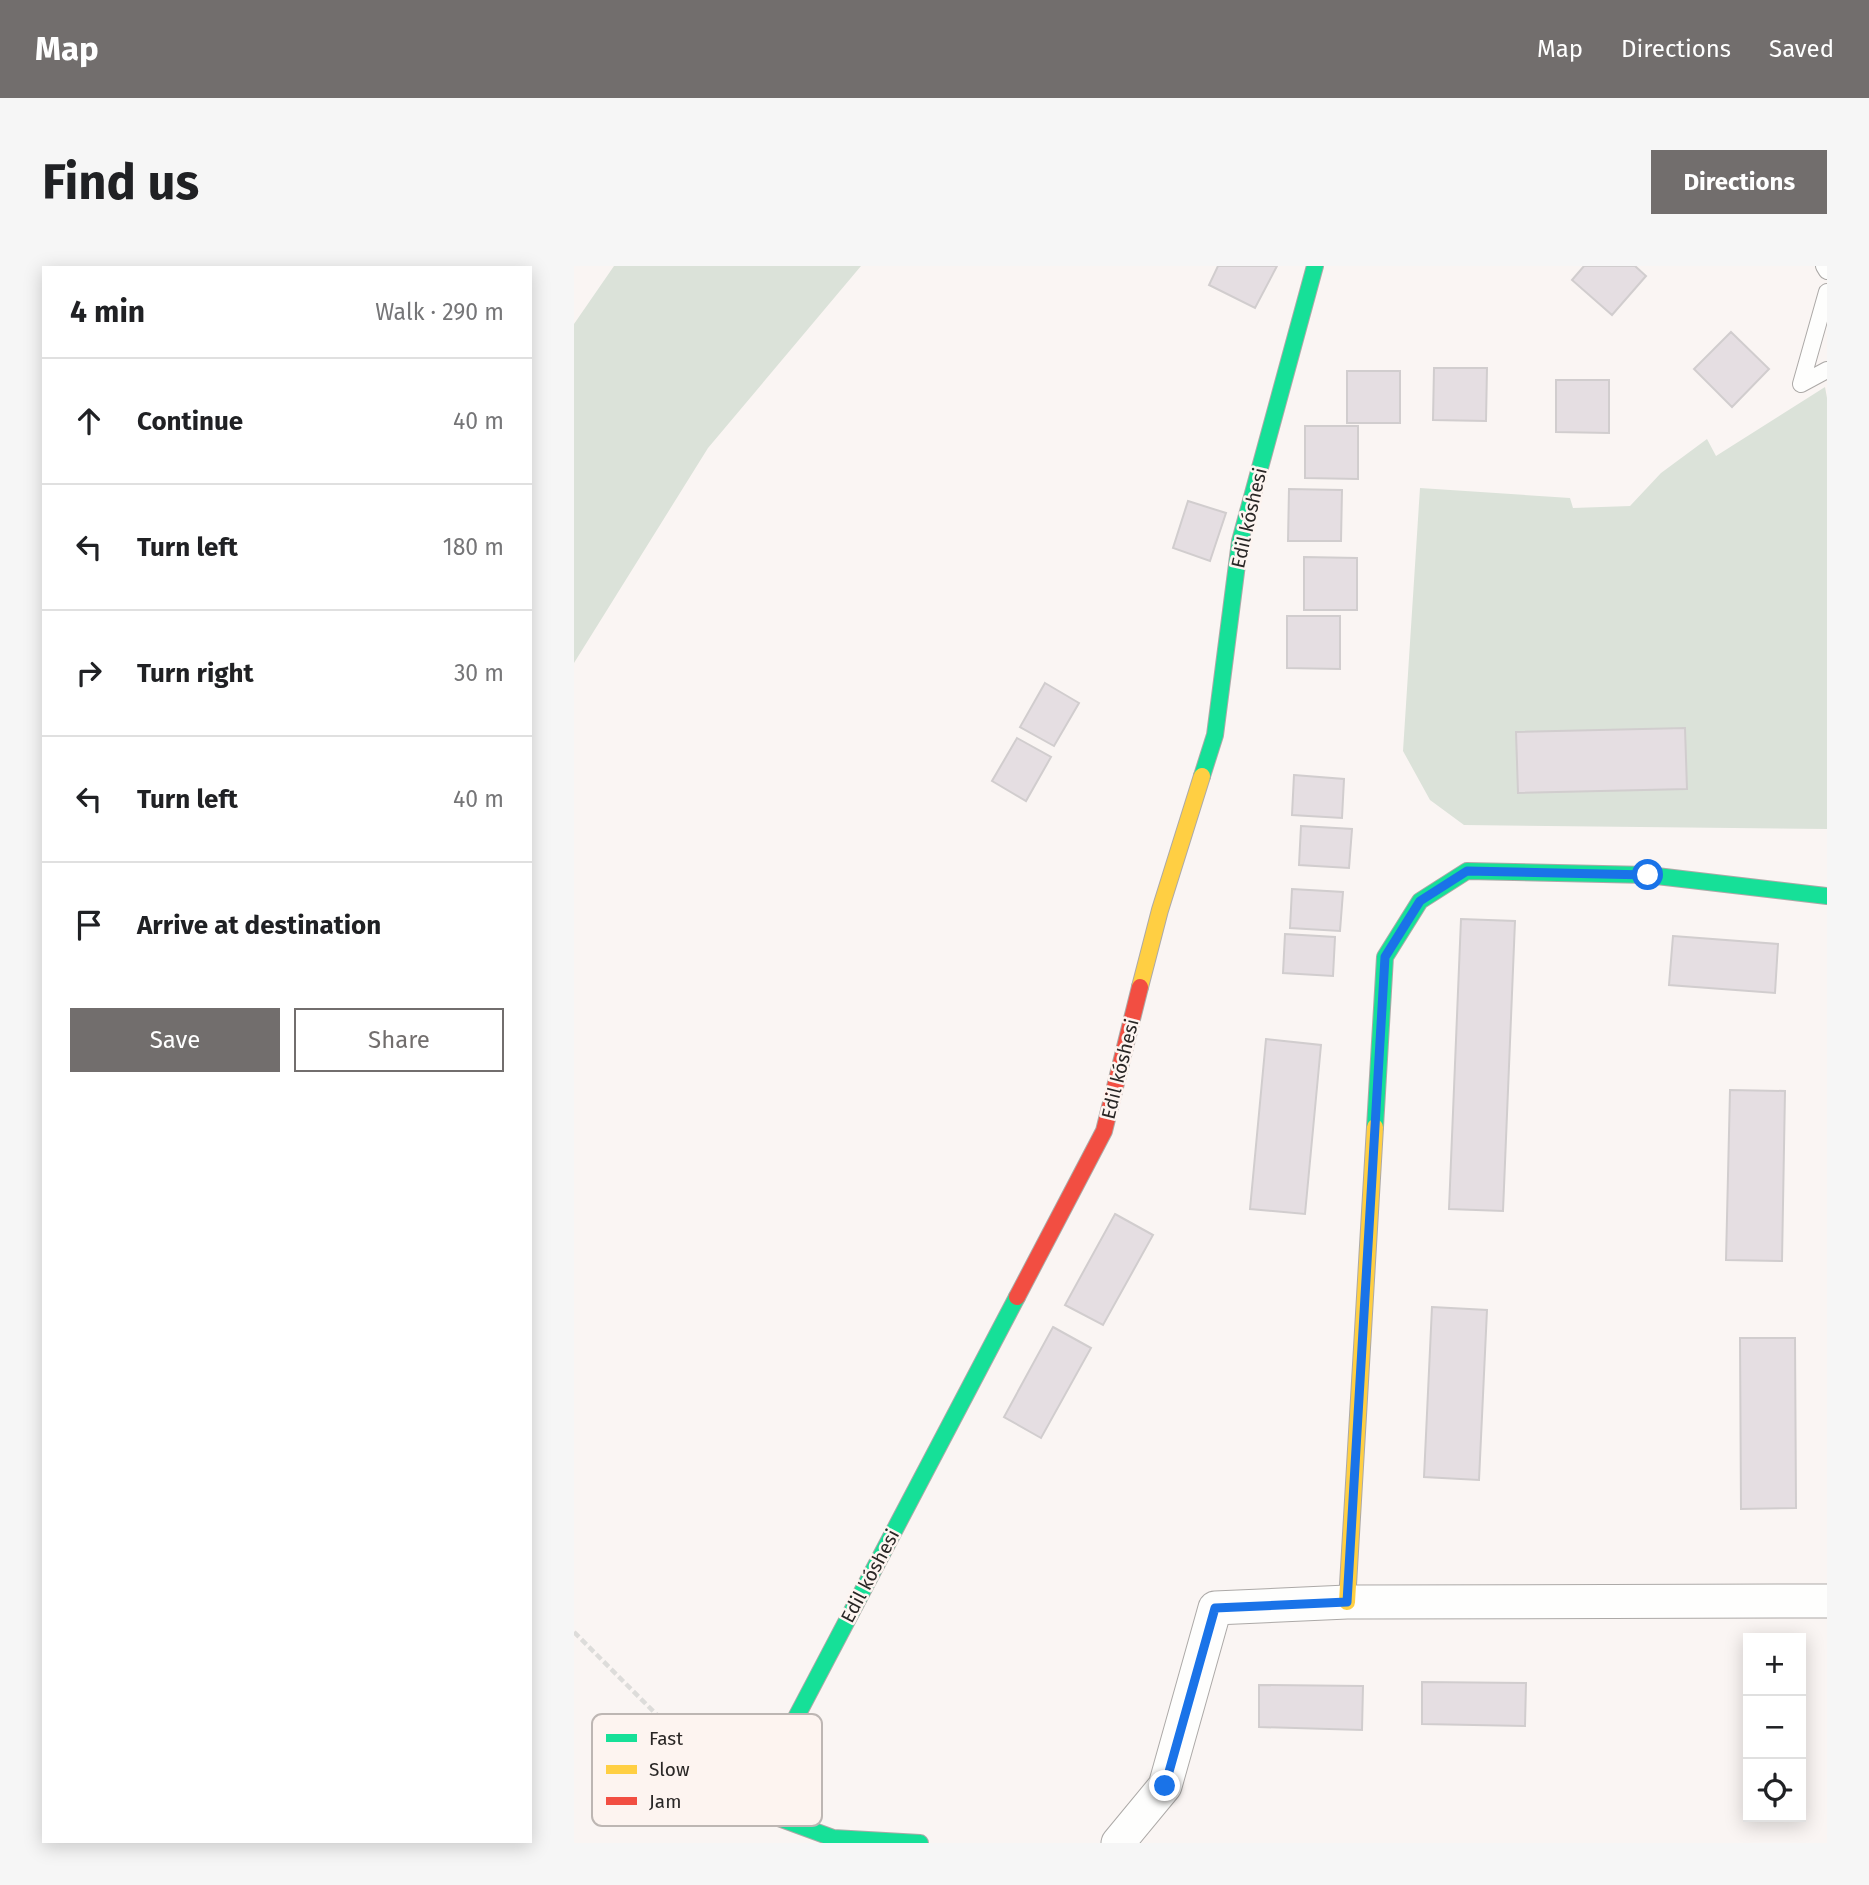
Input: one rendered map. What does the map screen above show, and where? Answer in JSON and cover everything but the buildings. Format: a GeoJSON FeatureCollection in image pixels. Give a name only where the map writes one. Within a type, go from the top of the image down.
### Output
{"type":"FeatureCollection","features":[{"type":"Feature","properties":{"kind":"street","name":"Edil kóshesi"},"geometry":{"type":"LineString","coordinates":[[798,1714],[1104,1131],[1160,910],[1214,735],[1240,541],[1315,266]]}},
{"type":"Feature","properties":{"kind":"street"},"geometry":{"type":"LineString","coordinates":[[1347,1602],[1385,957],[1420,901],[1467,871],[1648,875],[1827,896]]}},
{"type":"Feature","properties":{"kind":"street"},"geometry":{"type":"LineString","coordinates":[[1118,1843],[1165,1786],[1215,1608],[1347,1602],[1827,1601]]}},
{"type":"Feature","properties":{"kind":"street"},"geometry":{"type":"LineString","coordinates":[[798,1826],[832,1839],[920,1843]]}},
{"type":"Feature","properties":{"kind":"lane"},"geometry":{"type":"LineString","coordinates":[[1824,266],[1827,271]]}},
{"type":"Feature","properties":{"kind":"lane"},"geometry":{"type":"LineString","coordinates":[[1827,292],[1801,384],[1827,370]]}},
{"type":"Feature","properties":{"kind":"path"},"geometry":{"type":"LineString","coordinates":[[574,1632],[656,1714]]}},
{"type":"Feature","properties":{"kind":"shaded area"},"geometry":{"type":"Polygon","coordinates":[[[614,266],[861,266],[708,448],[574,663],[574,324],[614,266]]]}},
{"type":"Feature","properties":{"kind":"shaded area"},"geometry":{"type":"Polygon","coordinates":[[[1825,387],[1827,829],[1464,825],[1430,800],[1403,751],[1420,488],[1570,498],[1573,508],[1630,506],[1661,473],[1707,439],[1716,456],[1825,387]]]}},
{"type":"Feature","properties":{"kind":"traffic: fast"},"geometry":{"type":"LineString","coordinates":[[1202,776],[1215,735],[1240,541],[1315,266]]}},
{"type":"Feature","properties":{"kind":"traffic: fast"},"geometry":{"type":"LineString","coordinates":[[1375,1127],[1385,957],[1420,901],[1467,871],[1648,875],[1827,896]]}},
{"type":"Feature","properties":{"kind":"traffic: fast"},"geometry":{"type":"LineString","coordinates":[[798,1714],[1017,1297]]}},
{"type":"Feature","properties":{"kind":"traffic: fast"},"geometry":{"type":"LineString","coordinates":[[800,1826],[833,1838],[920,1843]]}},
{"type":"Feature","properties":{"kind":"traffic: slow"},"geometry":{"type":"LineString","coordinates":[[1140,987],[1160,910],[1202,776]]}},
{"type":"Feature","properties":{"kind":"traffic: slow"},"geometry":{"type":"LineString","coordinates":[[1347,1602],[1375,1127]]}},
{"type":"Feature","properties":{"kind":"traffic: jam"},"geometry":{"type":"LineString","coordinates":[[1017,1297],[1104,1131],[1140,987]]}},
{"type":"Feature","properties":{"kind":"route"},"geometry":{"type":"LineString","coordinates":[[1165,1786],[1215,1608],[1347,1602],[1385,957],[1420,901],[1467,871],[1648,875]]}}]}
